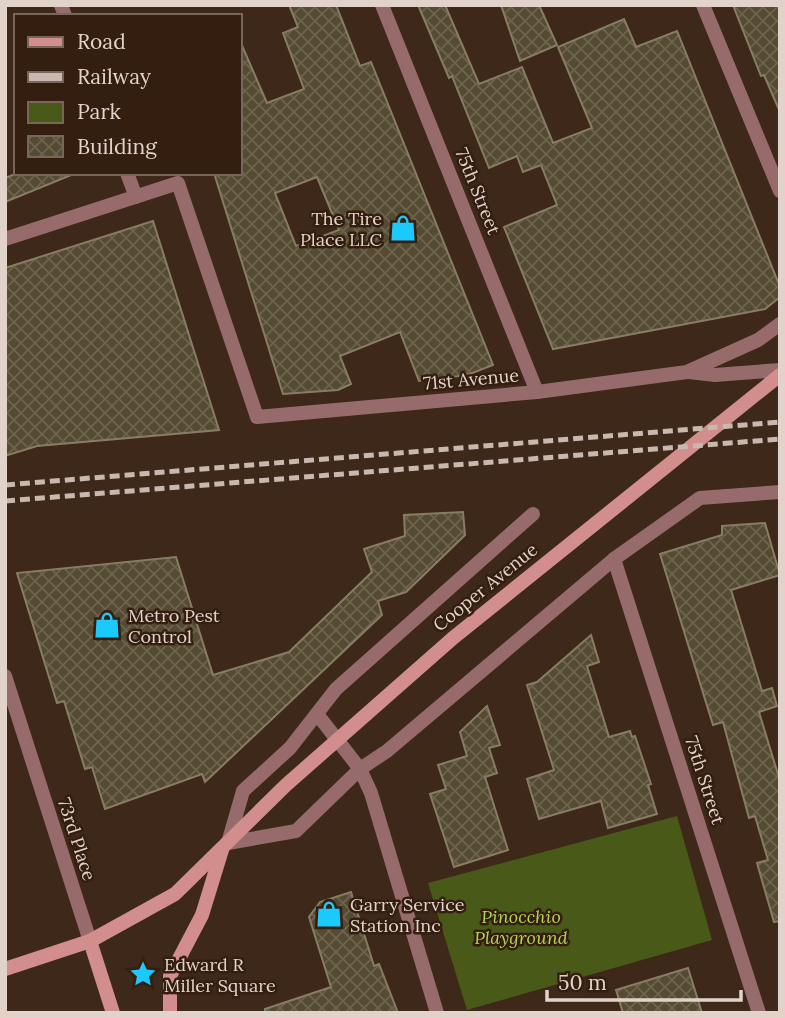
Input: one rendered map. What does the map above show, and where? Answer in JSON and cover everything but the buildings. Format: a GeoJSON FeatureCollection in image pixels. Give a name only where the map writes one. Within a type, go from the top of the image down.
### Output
{"type":"FeatureCollection","features":[{"type":"Feature","properties":{"kind":"main road","name":"Cooper Avenue"},"geometry":{"type":"LineString","coordinates":[[5,969],[90,941],[175,894],[337,739],[453,638],[780,373]]}},
{"type":"Feature","properties":{"kind":"main road"},"geometry":{"type":"LineString","coordinates":[[170,1013],[170,976],[202,915],[225,845]]}},
{"type":"Feature","properties":{"kind":"main road","name":"73rd Place"},"geometry":{"type":"LineString","coordinates":[[90,941],[113,1013]]}},
{"type":"Feature","properties":{"kind":"street","name":"75th Street"},"geometry":{"type":"LineString","coordinates":[[382,5],[537,392]]}},
{"type":"Feature","properties":{"kind":"street"},"geometry":{"type":"LineString","coordinates":[[703,5],[780,191]]}},
{"type":"Feature","properties":{"kind":"street"},"geometry":{"type":"LineString","coordinates":[[5,239],[136,197],[128,175]]}},
{"type":"Feature","properties":{"kind":"street","name":"71st Avenue"},"geometry":{"type":"LineString","coordinates":[[136,197],[178,183],[257,417],[537,392],[687,372]]}},
{"type":"Feature","properties":{"kind":"street"},"geometry":{"type":"LineString","coordinates":[[687,372],[758,340],[780,324]]}},
{"type":"Feature","properties":{"kind":"street","name":"Cooper Avenue"},"geometry":{"type":"LineString","coordinates":[[687,372],[715,375],[780,373]]}},
{"type":"Feature","properties":{"kind":"street"},"geometry":{"type":"LineString","coordinates":[[225,845],[296,831],[360,769],[387,751],[614,559],[700,498],[780,492]]}},
{"type":"Feature","properties":{"kind":"street","name":"Cooper Avenue"},"geometry":{"type":"LineString","coordinates":[[225,845],[243,791],[290,748],[336,689],[533,514]]}},
{"type":"Feature","properties":{"kind":"street","name":"75th Street"},"geometry":{"type":"LineString","coordinates":[[614,559],[759,1013]]}},
{"type":"Feature","properties":{"kind":"street","name":"73rd Place"},"geometry":{"type":"LineString","coordinates":[[5,676],[90,941]]}},
{"type":"Feature","properties":{"kind":"street"},"geometry":{"type":"LineString","coordinates":[[317,714],[360,769],[374,803],[438,1013]]}},
{"type":"Feature","properties":{"kind":"green space","name":"Pinocchio Playground"},"geometry":{"type":"Polygon","coordinates":[[[677,816],[712,940],[467,1010],[428,883],[677,816]]]}},
{"type":"Feature","properties":{"kind":"railway"},"geometry":{"type":"LineString","coordinates":[[5,485],[780,422]]}},
{"type":"Feature","properties":{"kind":"railway"},"geometry":{"type":"LineString","coordinates":[[5,501],[780,439]]}},
{"type":"Feature","properties":{"kind":"place","name":"The Tire Place LLC"},"geometry":{"type":"Point","coordinates":[403,228]}},
{"type":"Feature","properties":{"kind":"place","name":"Metro Pest Control"},"geometry":{"type":"Point","coordinates":[107,625]}},
{"type":"Feature","properties":{"kind":"place","name":"Garry Service Station Inc"},"geometry":{"type":"Point","coordinates":[329,914]}},
{"type":"Feature","properties":{"kind":"place","name":"Edward R Miller Square"},"geometry":{"type":"Point","coordinates":[143,974]}}]}
